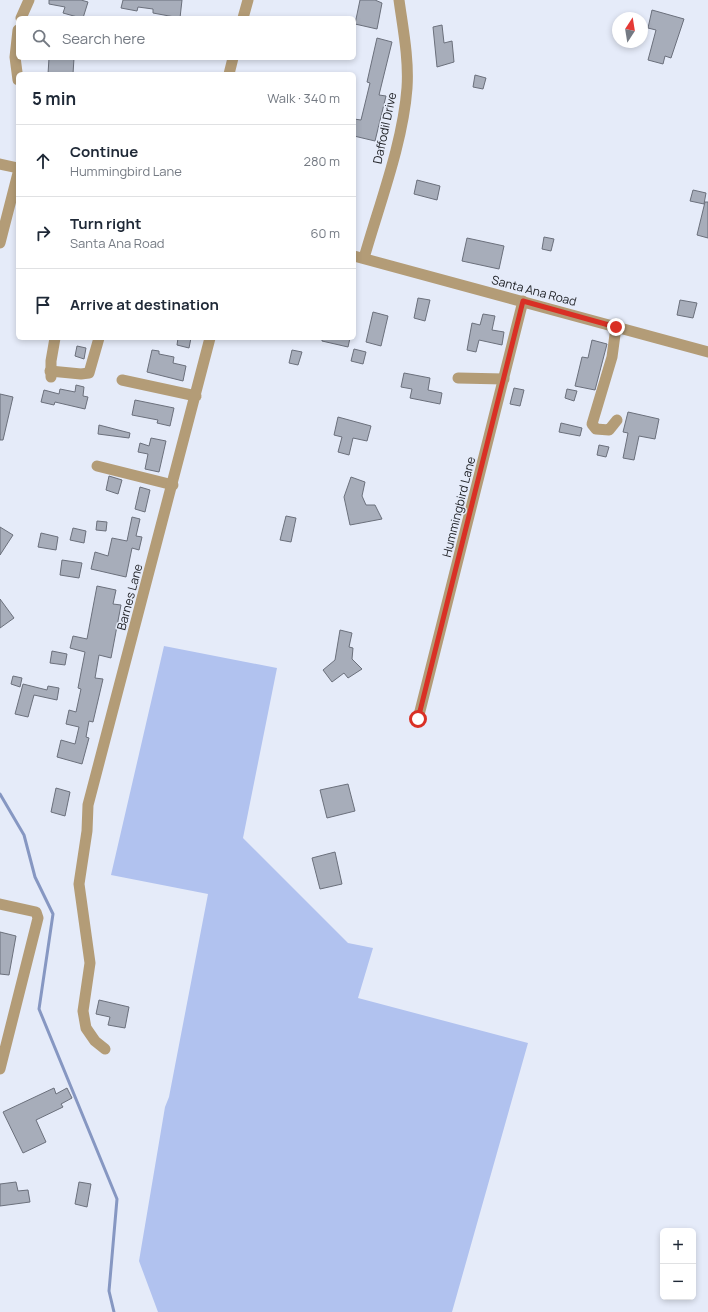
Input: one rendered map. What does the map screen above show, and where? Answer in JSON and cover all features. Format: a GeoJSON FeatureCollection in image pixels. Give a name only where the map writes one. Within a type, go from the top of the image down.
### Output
{"type":"FeatureCollection","features":[{"type":"Feature","properties":{"kind":"street"},"geometry":{"type":"LineString","coordinates":[[23,16],[29,0]]}},
{"type":"Feature","properties":{"kind":"street"},"geometry":{"type":"LineString","coordinates":[[244,16],[248,0]]}},
{"type":"Feature","properties":{"kind":"street","name":"Daffodil Drive"},"geometry":{"type":"LineString","coordinates":[[359,257],[394,153],[406,94],[405,44],[399,0]]}},
{"type":"Feature","properties":{"kind":"street"},"geometry":{"type":"LineString","coordinates":[[16,48],[15,57],[17,72]]}},
{"type":"Feature","properties":{"kind":"street"},"geometry":{"type":"LineString","coordinates":[[230,72],[232,60]]}},
{"type":"Feature","properties":{"kind":"street"},"geometry":{"type":"LineString","coordinates":[[0,164],[16,168]]}},
{"type":"Feature","properties":{"kind":"street"},"geometry":{"type":"LineString","coordinates":[[0,243],[16,181]]}},
{"type":"Feature","properties":{"kind":"street","name":"Santa Ana Road"},"geometry":{"type":"LineString","coordinates":[[359,257],[708,352]]}},
{"type":"Feature","properties":{"kind":"street","name":"Hummingbird Lane"},"geometry":{"type":"LineString","coordinates":[[418,719],[523,301]]}},
{"type":"Feature","properties":{"kind":"street"},"geometry":{"type":"LineString","coordinates":[[616,327],[613,352],[592,424],[596,429],[608,430],[617,420]]}},
{"type":"Feature","properties":{"kind":"street"},"geometry":{"type":"LineString","coordinates":[[55,340],[51,374],[89,373],[98,340]]}},
{"type":"Feature","properties":{"kind":"street","name":"Barnes Lane"},"geometry":{"type":"LineString","coordinates":[[105,1049],[95,1041],[86,1028],[83,1011],[90,963],[79,884],[87,831],[88,805],[173,485],[210,340]]}},
{"type":"Feature","properties":{"kind":"street"},"geometry":{"type":"LineString","coordinates":[[458,378],[504,379]]}},
{"type":"Feature","properties":{"kind":"street"},"geometry":{"type":"LineString","coordinates":[[122,380],[196,396]]}},
{"type":"Feature","properties":{"kind":"street"},"geometry":{"type":"LineString","coordinates":[[97,466],[173,485]]}},
{"type":"Feature","properties":{"kind":"street"},"geometry":{"type":"LineString","coordinates":[[0,904],[35,912],[38,918],[0,1069]]}},
{"type":"Feature","properties":{"kind":"shaded area"},"geometry":{"type":"Polygon","coordinates":[[[164,646],[277,668],[243,838],[348,943],[373,948],[358,998],[528,1043],[452,1312],[158,1312],[139,1261],[165,1107],[169,1097],[208,894],[111,875],[164,646]]]}},
{"type":"Feature","properties":{"kind":"building"},"geometry":{"type":"Polygon","coordinates":[[[49,0],[81,0],[88,2],[84,16],[74,16],[63,13],[65,7],[49,4],[49,0]]]}},
{"type":"Feature","properties":{"kind":"building"},"geometry":{"type":"Polygon","coordinates":[[[123,0],[182,0],[180,16],[169,16],[153,13],[153,9],[138,7],[137,11],[121,8],[123,0]]]}},
{"type":"Feature","properties":{"kind":"building"},"geometry":{"type":"Polygon","coordinates":[[[360,0],[375,0],[382,3],[377,29],[356,24],[360,0]]]}},
{"type":"Feature","properties":{"kind":"building"},"geometry":{"type":"Polygon","coordinates":[[[652,10],[684,19],[671,58],[665,56],[663,64],[648,60],[656,30],[648,28],[652,10]]]}},
{"type":"Feature","properties":{"kind":"building"},"geometry":{"type":"Polygon","coordinates":[[[442,25],[444,43],[452,41],[454,62],[437,67],[433,27],[442,25]]]}},
{"type":"Feature","properties":{"kind":"building"},"geometry":{"type":"Polygon","coordinates":[[[377,38],[392,42],[379,95],[386,96],[375,141],[356,136],[356,119],[361,120],[370,83],[367,82],[377,38]]]}},
{"type":"Feature","properties":{"kind":"building"},"geometry":{"type":"Polygon","coordinates":[[[49,60],[74,60],[73,72],[48,72],[49,60]]]}},
{"type":"Feature","properties":{"kind":"building"},"geometry":{"type":"Polygon","coordinates":[[[475,75],[486,78],[483,89],[473,87],[475,75]]]}},
{"type":"Feature","properties":{"kind":"building"},"geometry":{"type":"Polygon","coordinates":[[[417,180],[440,186],[437,200],[414,194],[417,180]]]}},
{"type":"Feature","properties":{"kind":"building"},"geometry":{"type":"Polygon","coordinates":[[[693,190],[706,193],[704,204],[690,201],[693,190]]]}},
{"type":"Feature","properties":{"kind":"building"},"geometry":{"type":"Polygon","coordinates":[[[705,202],[708,202],[708,238],[697,235],[705,202]]]}},
{"type":"Feature","properties":{"kind":"building"},"geometry":{"type":"Polygon","coordinates":[[[544,237],[554,239],[551,251],[542,249],[544,237]]]}},
{"type":"Feature","properties":{"kind":"building"},"geometry":{"type":"Polygon","coordinates":[[[467,238],[504,246],[499,269],[462,261],[467,238]]]}},
{"type":"Feature","properties":{"kind":"building"},"geometry":{"type":"Polygon","coordinates":[[[418,298],[430,300],[425,321],[414,318],[418,298]]]}},
{"type":"Feature","properties":{"kind":"building"},"geometry":{"type":"Polygon","coordinates":[[[680,300],[697,303],[693,318],[677,315],[680,300]]]}},
{"type":"Feature","properties":{"kind":"building"},"geometry":{"type":"Polygon","coordinates":[[[373,312],[388,316],[381,346],[366,342],[373,312]]]}},
{"type":"Feature","properties":{"kind":"building"},"geometry":{"type":"Polygon","coordinates":[[[483,314],[495,316],[492,330],[504,332],[502,345],[479,340],[476,352],[467,350],[472,323],[480,325],[483,314]]]}},
{"type":"Feature","properties":{"kind":"building"},"geometry":{"type":"Polygon","coordinates":[[[178,340],[191,340],[189,348],[177,345],[178,340]]]}},
{"type":"Feature","properties":{"kind":"building"},"geometry":{"type":"Polygon","coordinates":[[[322,340],[350,340],[348,347],[322,340]]]}},
{"type":"Feature","properties":{"kind":"building"},"geometry":{"type":"Polygon","coordinates":[[[592,340],[607,344],[595,390],[575,386],[582,357],[588,358],[592,340]]]}},
{"type":"Feature","properties":{"kind":"building"},"geometry":{"type":"Polygon","coordinates":[[[77,346],[86,348],[84,359],[75,356],[77,346]]]}},
{"type":"Feature","properties":{"kind":"building"},"geometry":{"type":"Polygon","coordinates":[[[354,349],[366,352],[363,364],[351,361],[354,349]]]}},
{"type":"Feature","properties":{"kind":"building"},"geometry":{"type":"Polygon","coordinates":[[[152,350],[159,351],[159,354],[174,357],[173,363],[186,366],[183,381],[147,372],[152,350]]]}},
{"type":"Feature","properties":{"kind":"building"},"geometry":{"type":"Polygon","coordinates":[[[292,350],[302,352],[298,365],[289,363],[292,350]]]}},
{"type":"Feature","properties":{"kind":"building"},"geometry":{"type":"Polygon","coordinates":[[[404,373],[430,378],[428,390],[442,393],[440,404],[410,398],[412,389],[401,387],[404,373]]]}},
{"type":"Feature","properties":{"kind":"building"},"geometry":{"type":"Polygon","coordinates":[[[76,385],[84,387],[83,396],[88,397],[85,409],[55,402],[54,405],[41,402],[44,390],[59,394],[60,389],[75,392],[76,385]]]}},
{"type":"Feature","properties":{"kind":"building"},"geometry":{"type":"Polygon","coordinates":[[[514,388],[524,390],[520,406],[510,404],[514,388]]]}},
{"type":"Feature","properties":{"kind":"building"},"geometry":{"type":"Polygon","coordinates":[[[567,389],[577,391],[574,401],[565,398],[567,389]]]}},
{"type":"Feature","properties":{"kind":"building"},"geometry":{"type":"Polygon","coordinates":[[[0,394],[13,397],[3,440],[0,440],[0,394]]]}},
{"type":"Feature","properties":{"kind":"building"},"geometry":{"type":"Polygon","coordinates":[[[135,400],[174,408],[170,426],[157,423],[158,420],[132,415],[135,400]]]}},
{"type":"Feature","properties":{"kind":"building"},"geometry":{"type":"Polygon","coordinates":[[[628,412],[659,419],[655,439],[639,436],[634,460],[623,458],[628,433],[623,432],[628,412]]]}},
{"type":"Feature","properties":{"kind":"building"},"geometry":{"type":"Polygon","coordinates":[[[338,417],[371,426],[367,441],[353,438],[349,455],[338,452],[342,437],[334,435],[338,417]]]}},
{"type":"Feature","properties":{"kind":"building"},"geometry":{"type":"Polygon","coordinates":[[[561,423],[582,428],[580,436],[559,432],[561,423]]]}},
{"type":"Feature","properties":{"kind":"building"},"geometry":{"type":"Polygon","coordinates":[[[99,425],[130,433],[129,438],[98,434],[99,425]]]}},
{"type":"Feature","properties":{"kind":"building"},"geometry":{"type":"Polygon","coordinates":[[[151,438],[166,441],[159,472],[145,469],[148,454],[138,452],[140,443],[149,446],[151,438]]]}},
{"type":"Feature","properties":{"kind":"building"},"geometry":{"type":"Polygon","coordinates":[[[599,445],[609,447],[606,457],[597,455],[599,445]]]}},
{"type":"Feature","properties":{"kind":"building"},"geometry":{"type":"Polygon","coordinates":[[[109,476],[122,480],[118,494],[106,490],[109,476]]]}},
{"type":"Feature","properties":{"kind":"building"},"geometry":{"type":"Polygon","coordinates":[[[351,477],[365,482],[362,496],[366,505],[375,505],[382,519],[350,525],[344,497],[351,477]]]}},
{"type":"Feature","properties":{"kind":"building"},"geometry":{"type":"Polygon","coordinates":[[[140,487],[150,490],[145,512],[135,509],[140,487]]]}},
{"type":"Feature","properties":{"kind":"building"},"geometry":{"type":"Polygon","coordinates":[[[286,516],[296,518],[291,542],[280,540],[286,516]]]}},
{"type":"Feature","properties":{"kind":"building"},"geometry":{"type":"Polygon","coordinates":[[[132,517],[140,519],[136,536],[142,537],[139,550],[132,548],[126,577],[91,569],[95,552],[108,556],[112,538],[127,541],[132,517]]]}},
{"type":"Feature","properties":{"kind":"building"},"geometry":{"type":"Polygon","coordinates":[[[97,521],[107,522],[106,531],[96,530],[97,521]]]}},
{"type":"Feature","properties":{"kind":"building"},"geometry":{"type":"Polygon","coordinates":[[[0,527],[13,535],[0,555],[0,527]]]}},
{"type":"Feature","properties":{"kind":"building"},"geometry":{"type":"Polygon","coordinates":[[[73,528],[86,531],[84,543],[70,540],[73,528]]]}},
{"type":"Feature","properties":{"kind":"building"},"geometry":{"type":"Polygon","coordinates":[[[41,533],[58,537],[56,550],[38,547],[41,533]]]}},
{"type":"Feature","properties":{"kind":"building"},"geometry":{"type":"Polygon","coordinates":[[[62,560],[82,563],[79,578],[60,575],[62,560]]]}},
{"type":"Feature","properties":{"kind":"building"},"geometry":{"type":"Polygon","coordinates":[[[97,586],[116,590],[113,604],[121,605],[111,658],[99,655],[95,678],[103,679],[93,722],[89,721],[86,737],[89,738],[82,764],[57,757],[61,740],[75,744],[79,727],[66,724],[69,710],[76,712],[81,689],[78,688],[85,652],[70,648],[73,636],[87,639],[97,586]]]}},
{"type":"Feature","properties":{"kind":"building"},"geometry":{"type":"Polygon","coordinates":[[[0,599],[14,618],[0,628],[0,599]]]}},
{"type":"Feature","properties":{"kind":"building"},"geometry":{"type":"Polygon","coordinates":[[[340,630],[352,633],[349,647],[353,648],[352,659],[362,669],[348,678],[344,673],[332,682],[323,670],[335,660],[340,630]]]}},
{"type":"Feature","properties":{"kind":"building"},"geometry":{"type":"Polygon","coordinates":[[[52,651],[67,654],[65,665],[50,663],[52,651]]]}},
{"type":"Feature","properties":{"kind":"building"},"geometry":{"type":"Polygon","coordinates":[[[13,676],[22,678],[20,687],[11,684],[13,676]]]}},
{"type":"Feature","properties":{"kind":"building"},"geometry":{"type":"Polygon","coordinates":[[[23,684],[47,690],[48,686],[59,688],[57,700],[34,695],[28,717],[15,714],[23,684]]]}},
{"type":"Feature","properties":{"kind":"building"},"geometry":{"type":"Polygon","coordinates":[[[348,784],[355,811],[327,818],[320,790],[348,784]]]}},
{"type":"Feature","properties":{"kind":"building"},"geometry":{"type":"Polygon","coordinates":[[[56,788],[70,792],[65,816],[51,812],[56,788]]]}},
{"type":"Feature","properties":{"kind":"building"},"geometry":{"type":"Polygon","coordinates":[[[335,852],[342,884],[320,889],[312,858],[335,852]]]}},
{"type":"Feature","properties":{"kind":"building"},"geometry":{"type":"Polygon","coordinates":[[[0,932],[16,936],[9,975],[0,974],[0,932]]]}},
{"type":"Feature","properties":{"kind":"building"},"geometry":{"type":"Polygon","coordinates":[[[99,1000],[129,1007],[125,1028],[108,1025],[110,1017],[96,1014],[99,1000]]]}},
{"type":"Feature","properties":{"kind":"building"},"geometry":{"type":"Polygon","coordinates":[[[54,1088],[56,1094],[67,1088],[72,1098],[61,1104],[63,1107],[36,1120],[46,1142],[23,1153],[3,1112],[54,1088]]]}},
{"type":"Feature","properties":{"kind":"building"},"geometry":{"type":"Polygon","coordinates":[[[16,1182],[18,1191],[28,1190],[30,1202],[0,1206],[0,1184],[16,1182]]]}},
{"type":"Feature","properties":{"kind":"building"},"geometry":{"type":"Polygon","coordinates":[[[79,1182],[91,1184],[87,1207],[75,1204],[79,1182]]]}},
{"type":"Feature","properties":{"kind":"waterway"},"geometry":{"type":"LineString","coordinates":[[0,794],[24,835],[35,877],[53,914],[39,1009],[117,1199],[109,1291],[114,1312]]}},
{"type":"Feature","properties":{"kind":"route"},"geometry":{"type":"LineString","coordinates":[[418,719],[445,619],[523,301],[616,327]]}}]}
